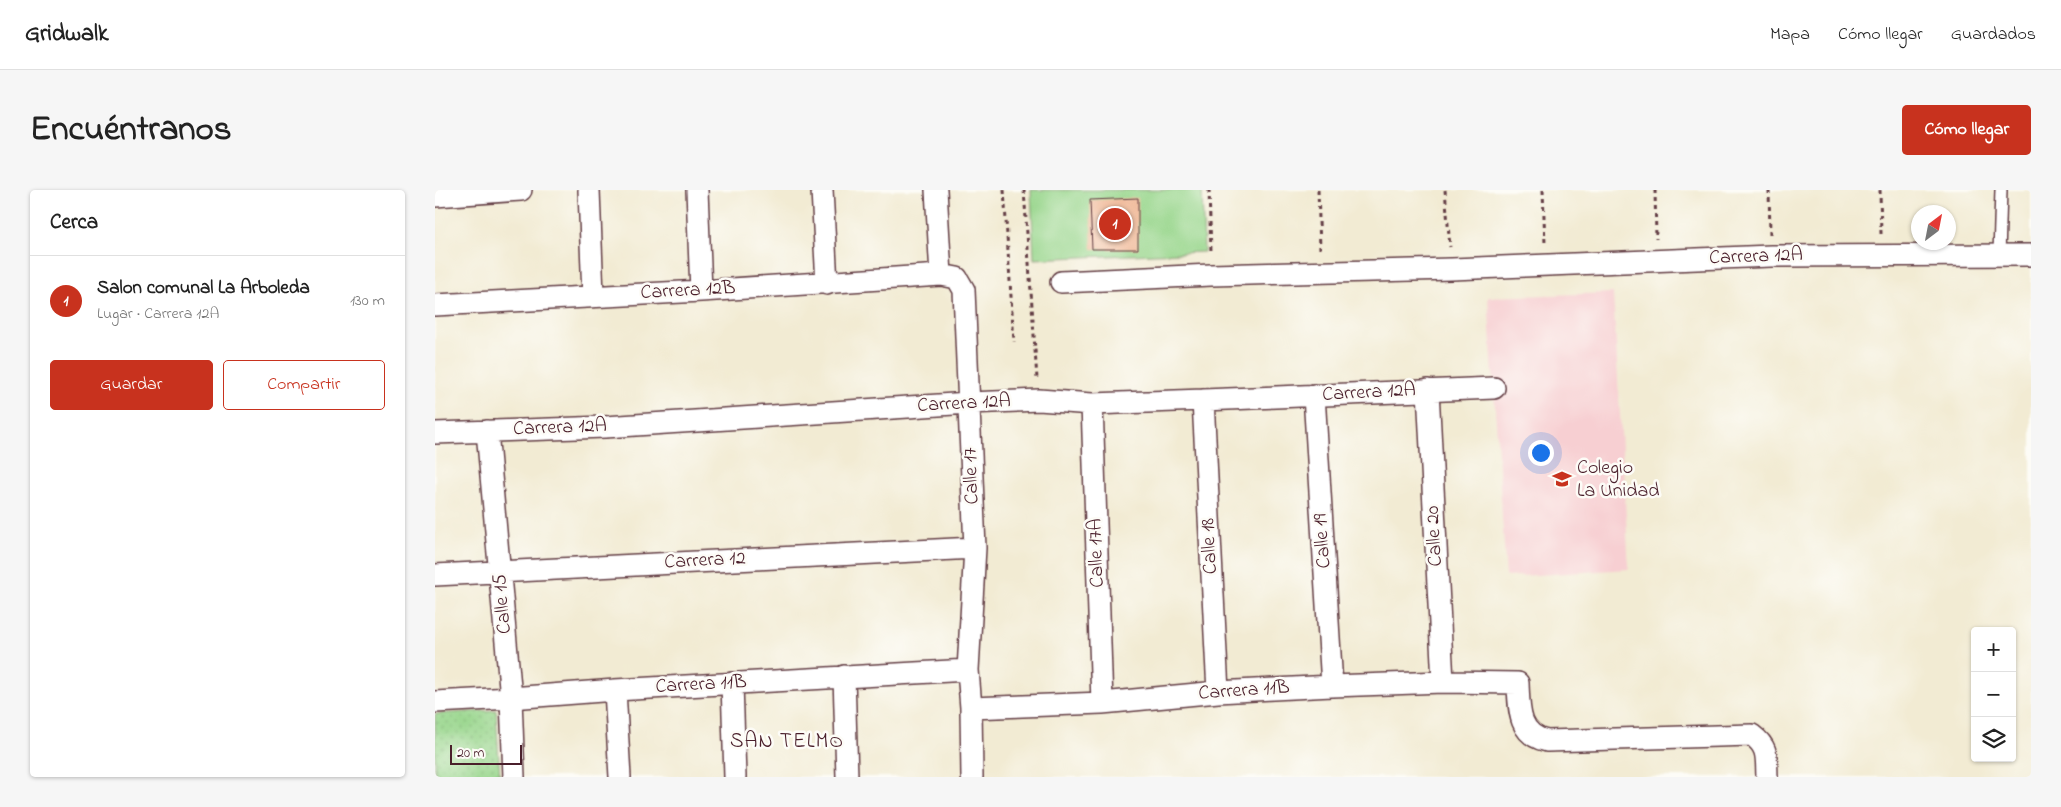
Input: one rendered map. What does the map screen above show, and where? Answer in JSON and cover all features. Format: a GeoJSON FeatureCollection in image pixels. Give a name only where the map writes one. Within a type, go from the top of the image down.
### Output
{"type":"FeatureCollection","features":[{"type":"Feature","properties":{"kind":"street"},"geometry":{"type":"LineString","coordinates":[[435,196],[521,190]]}},
{"type":"Feature","properties":{"kind":"street"},"geometry":{"type":"LineString","coordinates":[[589,190],[593,296]]}},
{"type":"Feature","properties":{"kind":"street"},"geometry":{"type":"LineString","coordinates":[[697,190],[701,291]]}},
{"type":"Feature","properties":{"kind":"street"},"geometry":{"type":"LineString","coordinates":[[822,190],[827,284]]}},
{"type":"Feature","properties":{"kind":"street"},"geometry":{"type":"LineString","coordinates":[[935,190],[941,275]]}},
{"type":"Feature","properties":{"kind":"street","name":"Carrera 12A"},"geometry":{"type":"LineString","coordinates":[[1061,282],[1211,275],[1453,269],[1771,256],[2031,255]]}},
{"type":"Feature","properties":{"kind":"street","name":"Carrera 12B"},"geometry":{"type":"LineString","coordinates":[[435,305],[827,284],[941,275]]}},
{"type":"Feature","properties":{"kind":"street","name":"Calle 17"},"geometry":{"type":"LineString","coordinates":[[941,275],[957,278],[964,290],[975,548],[968,670],[971,708],[972,777]]}},
{"type":"Feature","properties":{"kind":"street","name":"Carrera 12A"},"geometry":{"type":"LineString","coordinates":[[435,433],[605,426],[1039,400],[1092,404],[1493,388]]}},
{"type":"Feature","properties":{"kind":"street","name":"Calle 20"},"geometry":{"type":"LineString","coordinates":[[1427,390],[1443,682]]}},
{"type":"Feature","properties":{"kind":"street","name":"Calle 19"},"geometry":{"type":"LineString","coordinates":[[1314,395],[1332,686]]}},
{"type":"Feature","properties":{"kind":"street","name":"Calle 18"},"geometry":{"type":"LineString","coordinates":[[1203,400],[1217,692]]}},
{"type":"Feature","properties":{"kind":"street","name":"Calle 17A"},"geometry":{"type":"LineString","coordinates":[[1092,404],[1102,703]]}},
{"type":"Feature","properties":{"kind":"street","name":"Calle 15"},"geometry":{"type":"LineString","coordinates":[[487,431],[511,698],[514,777]]}},
{"type":"Feature","properties":{"kind":"street","name":"Carrera 12"},"geometry":{"type":"LineString","coordinates":[[435,575],[975,548]]}},
{"type":"Feature","properties":{"kind":"street","name":"Carrera 11B"},"geometry":{"type":"LineString","coordinates":[[435,702],[968,670]]}},
{"type":"Feature","properties":{"kind":"street"},"geometry":{"type":"LineString","coordinates":[[844,676],[847,777]]}},
{"type":"Feature","properties":{"kind":"street","name":"Carrera 11B"},"geometry":{"type":"LineString","coordinates":[[971,708],[1102,703],[1217,692],[1332,686],[1443,682],[1518,683],[1519,702],[1525,729],[1536,738],[1547,741],[1752,735],[1761,742],[1767,754],[1767,777]]}},
{"type":"Feature","properties":{"kind":"street"},"geometry":{"type":"LineString","coordinates":[[731,683],[735,777]]}},
{"type":"Feature","properties":{"kind":"street"},"geometry":{"type":"LineString","coordinates":[[615,690],[620,777]]}},
{"type":"Feature","properties":{"kind":"lane"},"geometry":{"type":"LineString","coordinates":[[1999,255],[2001,190]]}},
{"type":"Feature","properties":{"kind":"path"},"geometry":{"type":"LineString","coordinates":[[1004,190],[1014,342]]}},
{"type":"Feature","properties":{"kind":"path"},"geometry":{"type":"LineString","coordinates":[[1024,190],[1039,400]]}},
{"type":"Feature","properties":{"kind":"path"},"geometry":{"type":"LineString","coordinates":[[1209,190],[1211,275]]}},
{"type":"Feature","properties":{"kind":"path"},"geometry":{"type":"LineString","coordinates":[[1318,190],[1320,272]]}},
{"type":"Feature","properties":{"kind":"path"},"geometry":{"type":"LineString","coordinates":[[1445,190],[1453,269]]}},
{"type":"Feature","properties":{"kind":"path"},"geometry":{"type":"LineString","coordinates":[[1543,190],[1545,264]]}},
{"type":"Feature","properties":{"kind":"path"},"geometry":{"type":"LineString","coordinates":[[1655,190],[1657,261]]}},
{"type":"Feature","properties":{"kind":"path"},"geometry":{"type":"LineString","coordinates":[[1769,190],[1771,256]]}},
{"type":"Feature","properties":{"kind":"path"},"geometry":{"type":"LineString","coordinates":[[1880,190],[1881,255]]}},
{"type":"Feature","properties":{"kind":"shaded area","name":"Colegio La Unidad"},"geometry":{"type":"Polygon","coordinates":[[[1613,293],[1629,569],[1506,577],[1488,297],[1613,293]]]}},
{"type":"Feature","properties":{"kind":"green space"},"geometry":{"type":"Polygon","coordinates":[[[1031,190],[1202,190],[1204,252],[1034,259],[1031,190]]]}},
{"type":"Feature","properties":{"kind":"green space"},"geometry":{"type":"Polygon","coordinates":[[[496,710],[500,777],[435,777],[435,714],[496,710]]]}},
{"type":"Feature","properties":{"kind":"building"},"geometry":{"type":"Polygon","coordinates":[[[1138,198],[1138,249],[1092,249],[1090,200],[1138,198]]]}},
{"type":"Feature","properties":{"kind":"place","name":"Salon comunal La Arboleda"},"geometry":{"type":"Point","coordinates":[1115,224]}},
{"type":"Feature","properties":{"kind":"place","name":"Colegio La Unidad"},"geometry":{"type":"Point","coordinates":[1562,479]}},
{"type":"Feature","properties":{"kind":"district","name":"SAN TELMO"},"geometry":{"type":"Point","coordinates":[787,742]}}]}
